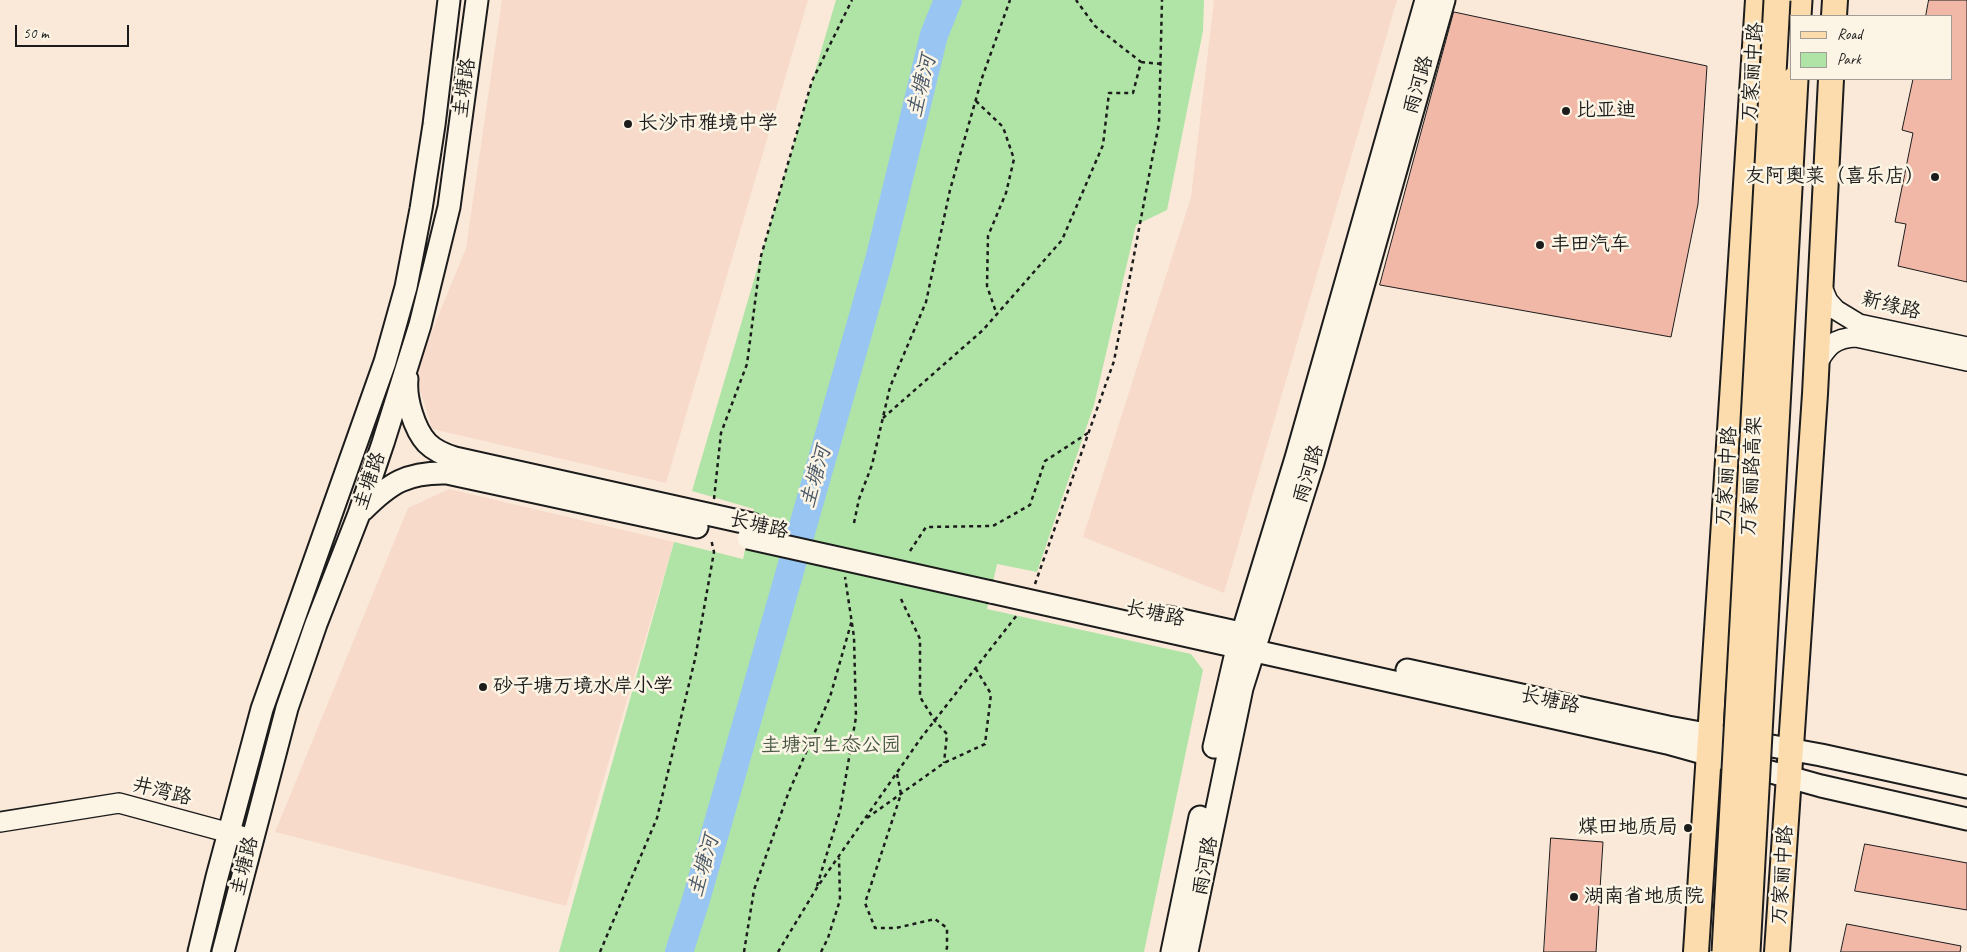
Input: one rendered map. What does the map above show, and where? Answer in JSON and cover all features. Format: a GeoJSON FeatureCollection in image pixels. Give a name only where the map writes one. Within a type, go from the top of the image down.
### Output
{"type":"FeatureCollection","features":[{"type":"Feature","properties":{"kind":"highway","name":"万家丽路高架"},"geometry":{"type":"LineString","coordinates":[[1726,952],[1778,0]]}},
{"type":"Feature","properties":{"kind":"highway"},"geometry":{"type":"LineString","coordinates":[[1798,15],[1799,0]]}},
{"type":"Feature","properties":{"kind":"highway","name":"万家丽路高架"},"geometry":{"type":"LineString","coordinates":[[1747,952],[1795,80]]}},
{"type":"Feature","properties":{"kind":"main road","name":"圭塘路"},"geometry":{"type":"LineString","coordinates":[[199,952],[262,709],[384,362],[406,286],[421,209],[449,0]]}},
{"type":"Feature","properties":{"kind":"main road","name":"圭塘路"},"geometry":{"type":"LineString","coordinates":[[223,952],[287,708],[316,624],[359,514],[408,366],[432,277],[449,207],[477,0]]}},
{"type":"Feature","properties":{"kind":"main road","name":"雨河路"},"geometry":{"type":"LineString","coordinates":[[1188,952],[1236,714],[1248,642],[1296,458],[1426,0]]}},
{"type":"Feature","properties":{"kind":"main road","name":"雨河路"},"geometry":{"type":"LineString","coordinates":[[1172,952],[1221,712],[1313,462],[1444,0]]}},
{"type":"Feature","properties":{"kind":"main road","name":"万家丽中路"},"geometry":{"type":"LineString","coordinates":[[1696,952],[1758,0]]}},
{"type":"Feature","properties":{"kind":"main road"},"geometry":{"type":"LineString","coordinates":[[1834,0],[1834,15]]}},
{"type":"Feature","properties":{"kind":"main road","name":"万家丽中路"},"geometry":{"type":"LineString","coordinates":[[1777,952],[1791,778],[1817,364],[1831,80]]}},
{"type":"Feature","properties":{"kind":"main road","name":"长塘路"},"geometry":{"type":"LineString","coordinates":[[408,366],[406,390],[413,417],[426,442],[442,454],[455,458],[710,522],[1709,744],[1792,749],[1967,787]]}},
{"type":"Feature","properties":{"kind":"main road","name":"长塘路"},"geometry":{"type":"LineString","coordinates":[[359,514],[383,490],[400,480],[426,473],[447,473],[710,522]]}},
{"type":"Feature","properties":{"kind":"main road","name":"长塘路"},"geometry":{"type":"LineString","coordinates":[[1709,744],[1791,778],[1967,819]]}},
{"type":"Feature","properties":{"kind":"street","name":"新缘路"},"geometry":{"type":"LineString","coordinates":[[1821,285],[1828,301],[1836,310],[1846,318],[1859,324],[1967,347]]}},
{"type":"Feature","properties":{"kind":"street","name":"新缘路"},"geometry":{"type":"LineString","coordinates":[[1817,364],[1825,351],[1834,342],[1844,338],[1856,337],[1967,361]]}},
{"type":"Feature","properties":{"kind":"street","name":"井湾路"},"geometry":{"type":"LineString","coordinates":[[0,822],[120,803],[252,839]]}},
{"type":"Feature","properties":{"kind":"path"},"geometry":{"type":"LineString","coordinates":[[600,952],[657,818],[697,649],[714,552],[710,522],[720,433],[747,364],[761,256],[812,81],[852,0]]}},
{"type":"Feature","properties":{"kind":"path"},"geometry":{"type":"LineString","coordinates":[[854,523],[859,498],[872,465],[890,387],[926,302],[950,190],[975,101],[1010,0]]}},
{"type":"Feature","properties":{"kind":"path"},"geometry":{"type":"LineString","coordinates":[[1077,0],[1095,26],[1141,62],[1161,64]]}},
{"type":"Feature","properties":{"kind":"path"},"geometry":{"type":"LineString","coordinates":[[778,952],[815,890],[896,774],[1031,594],[1116,351],[1159,123],[1162,0]]}},
{"type":"Feature","properties":{"kind":"path"},"geometry":{"type":"LineString","coordinates":[[882,418],[983,330],[1062,240],[1103,145],[1109,93],[1133,92],[1141,62]]}},
{"type":"Feature","properties":{"kind":"path"},"geometry":{"type":"LineString","coordinates":[[975,101],[1004,127],[1014,159],[1006,194],[988,236],[987,286],[996,315]]}},
{"type":"Feature","properties":{"kind":"path"},"geometry":{"type":"LineString","coordinates":[[910,551],[926,527],[993,526],[1030,505],[1045,461],[1088,433]]}},
{"type":"Feature","properties":{"kind":"path"},"geometry":{"type":"LineString","coordinates":[[815,890],[840,811],[856,717],[854,637],[845,573]]}},
{"type":"Feature","properties":{"kind":"path"},"geometry":{"type":"LineString","coordinates":[[901,599],[920,639],[920,697],[935,721],[947,734],[944,763]]}},
{"type":"Feature","properties":{"kind":"path"},"geometry":{"type":"LineString","coordinates":[[744,952],[754,890],[788,794],[830,697],[852,620]]}},
{"type":"Feature","properties":{"kind":"path"},"geometry":{"type":"LineString","coordinates":[[864,820],[944,763],[985,744],[991,694],[975,669]]}},
{"type":"Feature","properties":{"kind":"path"},"geometry":{"type":"LineString","coordinates":[[896,774],[901,794],[865,903],[875,928],[896,928],[935,919],[947,928],[947,948],[945,952]]}},
{"type":"Feature","properties":{"kind":"path"},"geometry":{"type":"LineString","coordinates":[[821,952],[828,938],[840,900],[839,856]]}},
{"type":"Feature","properties":{"kind":"shaded area","name":"长沙市雅境中学"},"geometry":{"type":"Polygon","coordinates":[[[502,0],[808,0],[666,483],[432,429],[415,373],[466,248],[502,0]]]}},
{"type":"Feature","properties":{"kind":"shaded area"},"geometry":{"type":"Polygon","coordinates":[[[1214,0],[1397,0],[1224,593],[1083,537],[1191,197],[1214,0]]]}},
{"type":"Feature","properties":{"kind":"shaded area","name":"砂子塘万境水岸小学"},"geometry":{"type":"Polygon","coordinates":[[[449,489],[674,542],[566,906],[275,832],[408,508],[449,489]]]}},
{"type":"Feature","properties":{"kind":"green space","name":"圭塘河生态公园"},"geometry":{"type":"Polygon","coordinates":[[[836,0],[1204,0],[1203,31],[1167,210],[1136,225],[1094,405],[1037,572],[997,564],[987,609],[1191,654],[1203,670],[1144,952],[559,952],[674,542],[743,559],[754,509],[692,491],[836,0]]]}},
{"type":"Feature","properties":{"kind":"building","name":"友阿奥莱（喜乐店）"},"geometry":{"type":"Polygon","coordinates":[[[1929,0],[1967,0],[1967,282],[1898,266],[1906,224],[1895,222],[1913,133],[1902,130],[1913,80],[1952,80],[1952,15],[1926,15],[1929,0]]]}},
{"type":"Feature","properties":{"kind":"building"},"geometry":{"type":"Polygon","coordinates":[[[1454,12],[1707,66],[1698,204],[1671,337],[1380,285],[1454,12]]]}},
{"type":"Feature","properties":{"kind":"building","name":"湖南省地质院"},"geometry":{"type":"Polygon","coordinates":[[[1551,838],[1603,842],[1596,952],[1544,952],[1551,838]]]}},
{"type":"Feature","properties":{"kind":"building"},"geometry":{"type":"Polygon","coordinates":[[[1865,844],[1967,863],[1967,910],[1855,891],[1865,844]]]}},
{"type":"Feature","properties":{"kind":"building"},"geometry":{"type":"Polygon","coordinates":[[[1847,924],[1961,946],[1960,952],[1841,952],[1847,924]]]}},
{"type":"Feature","properties":{"kind":"waterway","name":"圭塘河"},"geometry":{"type":"LineString","coordinates":[[679,952],[695,903],[879,260],[934,35],[948,0]]}},
{"type":"Feature","properties":{"kind":"place","name":"比亚迪"},"geometry":{"type":"Point","coordinates":[1566,111]}},
{"type":"Feature","properties":{"kind":"place","name":"长沙市雅境中学"},"geometry":{"type":"Point","coordinates":[628,124]}},
{"type":"Feature","properties":{"kind":"place","name":"友阿奥莱（喜乐店）"},"geometry":{"type":"Point","coordinates":[1935,177]}},
{"type":"Feature","properties":{"kind":"place","name":"丰田汽车"},"geometry":{"type":"Point","coordinates":[1540,245]}},
{"type":"Feature","properties":{"kind":"place","name":"砂子塘万境水岸小学"},"geometry":{"type":"Point","coordinates":[483,687]}},
{"type":"Feature","properties":{"kind":"place","name":"煤田地质局"},"geometry":{"type":"Point","coordinates":[1688,828]}},
{"type":"Feature","properties":{"kind":"place","name":"湖南省地质院"},"geometry":{"type":"Point","coordinates":[1574,897]}}]}
